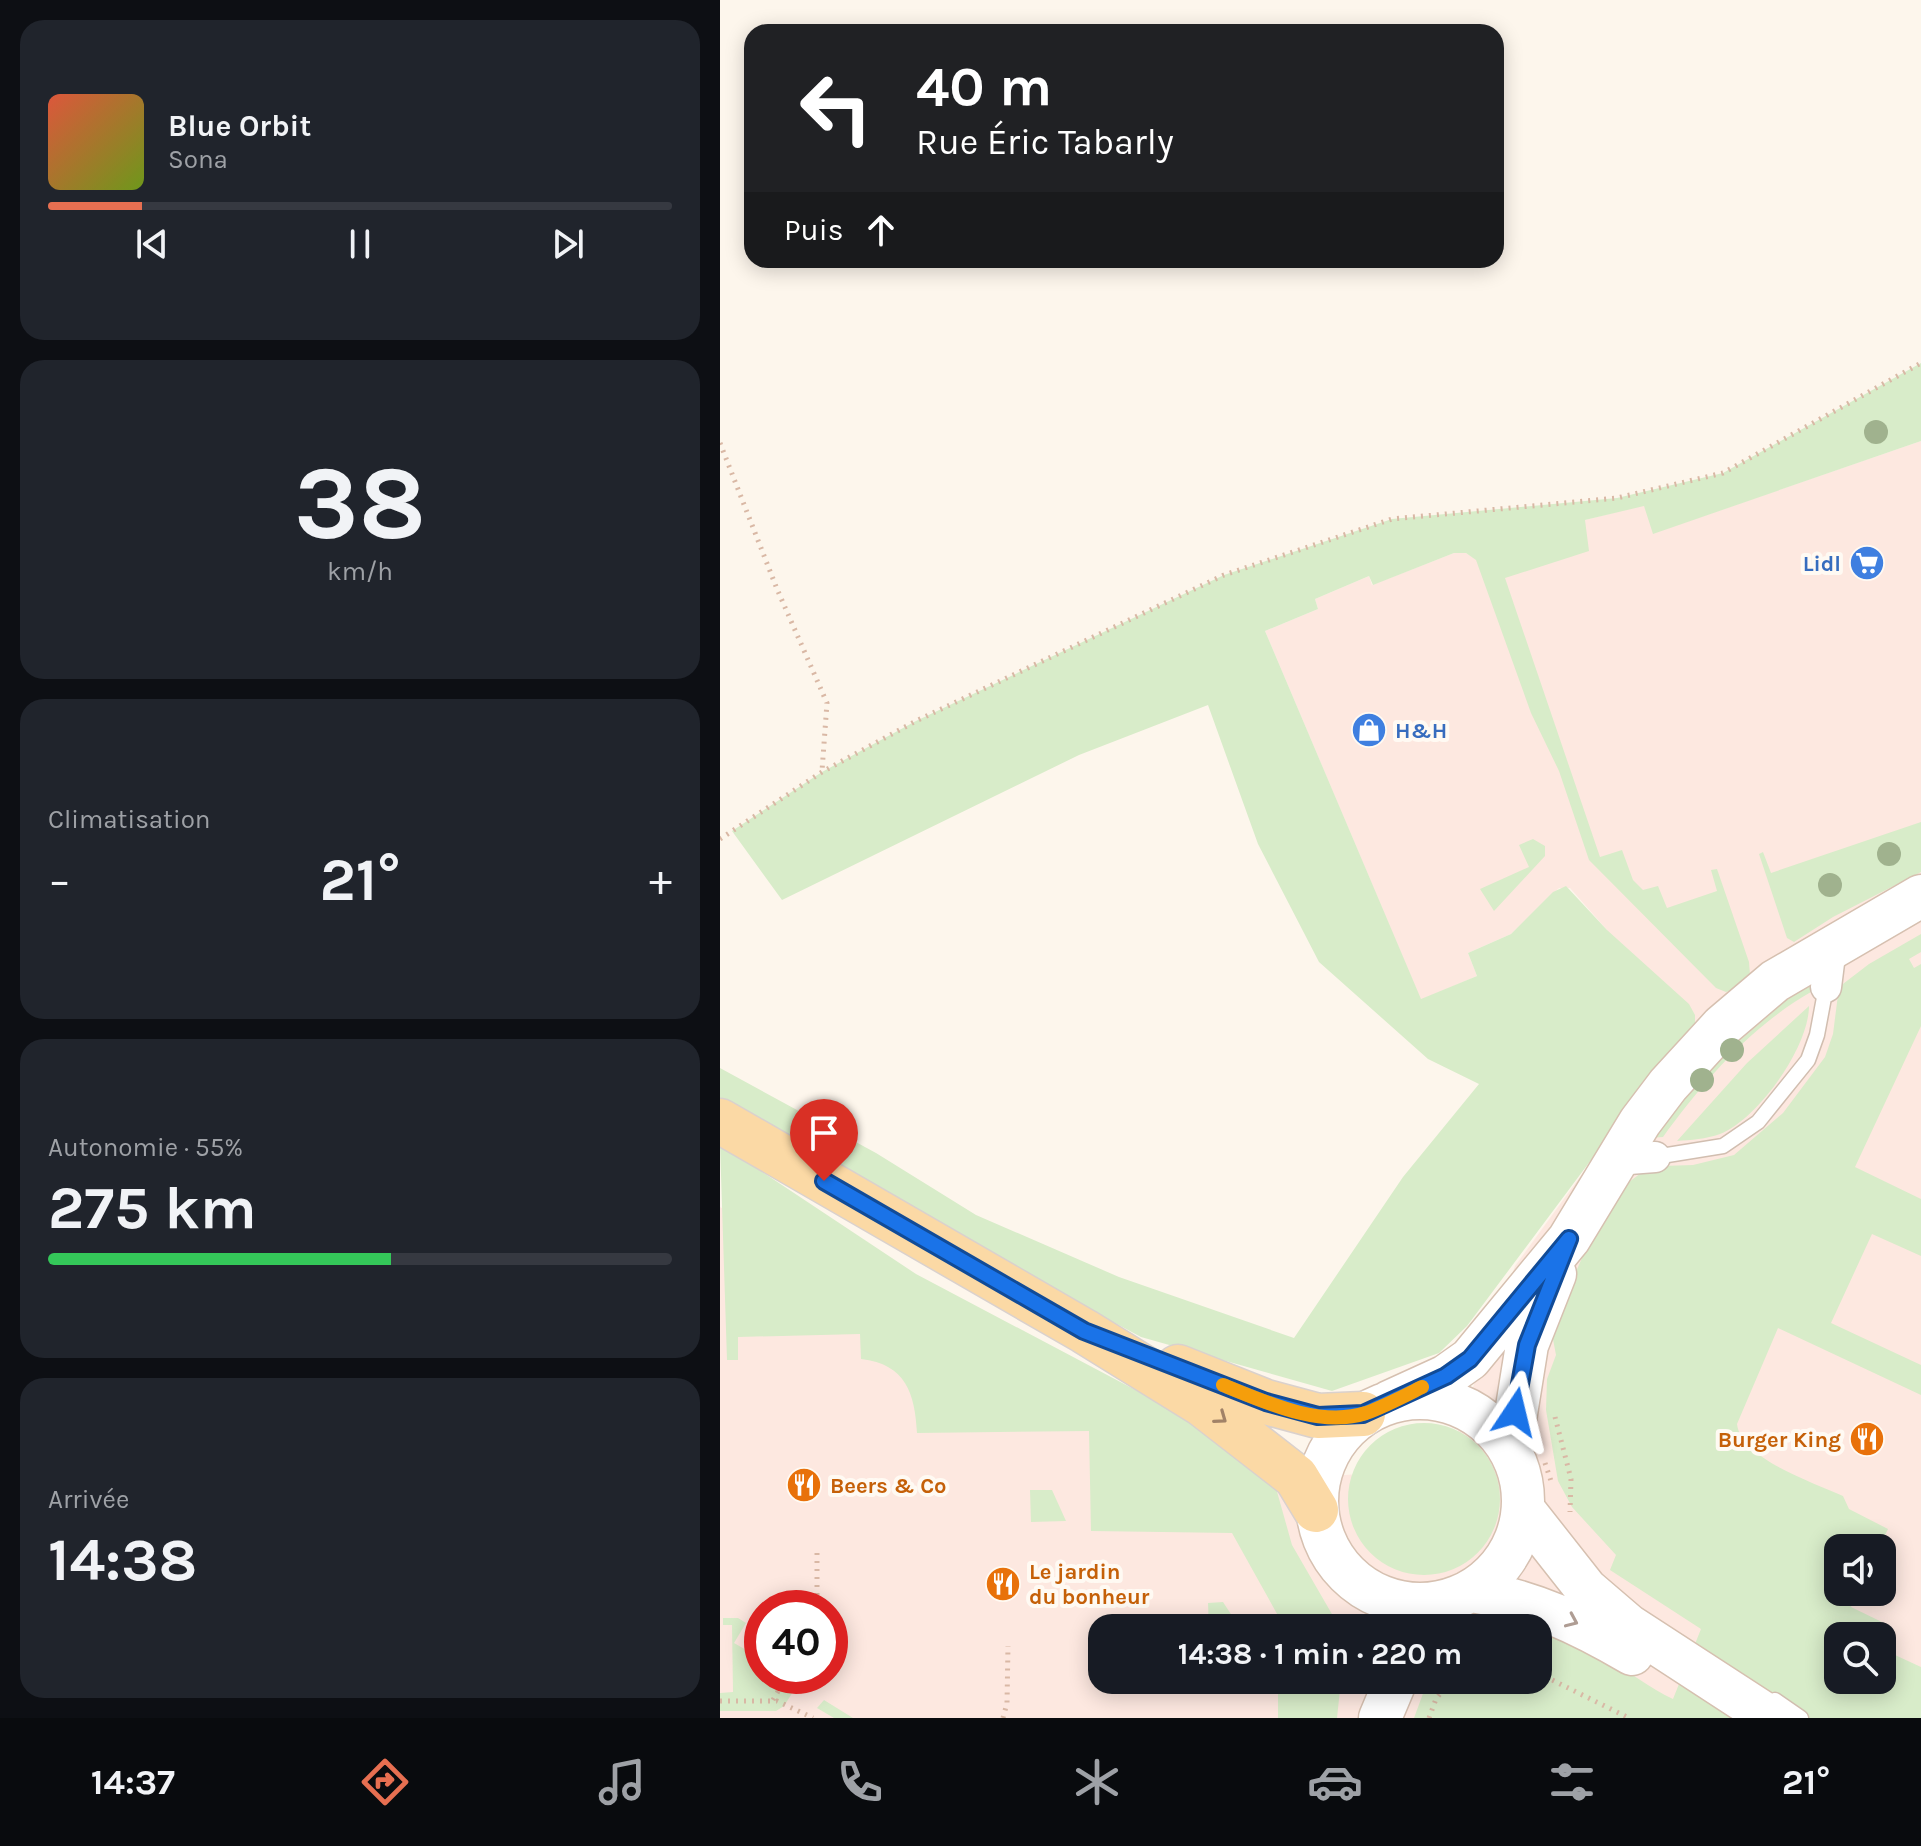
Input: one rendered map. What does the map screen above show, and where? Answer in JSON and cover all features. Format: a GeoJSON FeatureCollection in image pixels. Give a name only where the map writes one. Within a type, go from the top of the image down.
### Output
{"type":"FeatureCollection","features":[{"type":"Feature","properties":{"kind":"main road"},"geometry":{"type":"LineString","coordinates":[[1316,1510],[1318,1482],[1326,1455],[1342,1432],[1376,1408],[1446,1376],[1470,1359],[1635,1158],[1668,1085],[1722,1026],[1775,981],[1828,967],[1921,896]]}},
{"type":"Feature","properties":{"kind":"main road"},"geometry":{"type":"LineString","coordinates":[[720,1121],[1084,1331],[1202,1404],[1296,1477],[1316,1510],[1323,1537],[1336,1562],[1355,1582],[1380,1597],[1447,1609],[1502,1596],[1578,1622],[1755,1703]]}},
{"type":"Feature","properties":{"kind":"main road"},"geometry":{"type":"LineString","coordinates":[[1569,1239],[1527,1345],[1527,1451],[1541,1498],[1586,1589],[1628,1625],[1755,1703]]}},
{"type":"Feature","properties":{"kind":"main road"},"geometry":{"type":"LineString","coordinates":[[1084,1331],[1266,1402],[1318,1416],[1376,1408],[1417,1398],[1445,1401],[1471,1411],[1527,1451]]}},
{"type":"Feature","properties":{"kind":"main road"},"geometry":{"type":"LineString","coordinates":[[1447,1609],[1502,1564],[1541,1498]]}},
{"type":"Feature","properties":{"kind":"main road"},"geometry":{"type":"LineString","coordinates":[[1355,1582],[1367,1614]]}},
{"type":"Feature","properties":{"kind":"main road"},"geometry":{"type":"LineString","coordinates":[[1365,1718],[1368,1694]]}},
{"type":"Feature","properties":{"kind":"lane"},"geometry":{"type":"LineString","coordinates":[[1635,1158],[1723,1146],[1758,1122],[1808,1060],[1817,1035],[1828,967]]}},
{"type":"Feature","properties":{"kind":"lane"},"geometry":{"type":"LineString","coordinates":[[1541,1498],[1596,1576]]}},
{"type":"Feature","properties":{"kind":"lane"},"geometry":{"type":"LineString","coordinates":[[1678,1639],[1755,1703],[1801,1718]]}},
{"type":"Feature","properties":{"kind":"path"},"geometry":{"type":"LineString","coordinates":[[720,839],[822,772],[916,721],[1224,575],[1392,519],[1617,498],[1723,473],[1921,363]]}},
{"type":"Feature","properties":{"kind":"path"},"geometry":{"type":"LineString","coordinates":[[720,443],[777,589],[827,703],[822,772]]}},
{"type":"Feature","properties":{"kind":"path"},"geometry":{"type":"LineString","coordinates":[[1527,1451],[1547,1476],[1541,1498],[1568,1517],[1572,1507],[1571,1479],[1554,1410]]}},
{"type":"Feature","properties":{"kind":"path"},"geometry":{"type":"LineString","coordinates":[[817,1553],[817,1590]]}},
{"type":"Feature","properties":{"kind":"path"},"geometry":{"type":"LineString","coordinates":[[1003,1718],[1007,1703],[1008,1646]]}},
{"type":"Feature","properties":{"kind":"path"},"geometry":{"type":"LineString","coordinates":[[1552,1680],[1629,1718]]}},
{"type":"Feature","properties":{"kind":"path"},"geometry":{"type":"LineString","coordinates":[[773,1701],[777,1694]]}},
{"type":"Feature","properties":{"kind":"path"},"geometry":{"type":"LineString","coordinates":[[1429,1718],[1439,1694]]}},
{"type":"Feature","properties":{"kind":"path"},"geometry":{"type":"LineString","coordinates":[[720,1701],[786,1702],[813,1718]]}},
{"type":"Feature","properties":{"kind":"shaded area"},"geometry":{"type":"Polygon","coordinates":[[[1921,441],[1921,1718],[720,1718],[720,1207],[1204,1485],[1445,1468],[1515,1266],[1638,1097],[1607,930],[1570,888],[1559,888],[1511,934],[1468,953],[1477,976],[1421,1000],[1265,631],[1318,609],[1315,599],[1369,576],[1372,585],[1454,553],[1466,553],[1505,577],[1529,569],[1585,520],[1644,505],[1654,533],[1921,441]]]}},
{"type":"Feature","properties":{"kind":"green space"},"geometry":{"type":"Polygon","coordinates":[[[1921,363],[1921,441],[1653,534],[1644,506],[1585,520],[1589,551],[1505,578],[1600,857],[1622,850],[1633,880],[1643,890],[1658,886],[1667,908],[1717,891],[1711,870],[1717,869],[1749,962],[1750,975],[1742,987],[1726,992],[1716,988],[1589,860],[1559,771],[1531,713],[1476,560],[1466,553],[1454,553],[1373,585],[1369,576],[1315,599],[1318,609],[1265,631],[1421,999],[1477,976],[1468,953],[1511,934],[1553,892],[1566,886],[1607,930],[1689,1004],[1695,1015],[1695,1028],[1638,1097],[1467,1326],[1439,1353],[1332,1391],[1141,1337],[957,1238],[720,1101],[720,1068],[876,1153],[976,1215],[1119,1277],[1294,1338],[1403,1177],[1479,1084],[1428,1059],[1319,962],[1258,844],[1208,705],[1079,755],[782,900],[732,831],[822,772],[916,721],[1224,575],[1392,519],[1617,498],[1723,473],[1921,363]]]}},
{"type":"Feature","properties":{"kind":"green space"},"geometry":{"type":"Polygon","coordinates":[[[1921,822],[1921,872],[1833,917],[1794,942],[1787,938],[1759,854],[1763,852],[1771,873],[1921,822]]]}},
{"type":"Feature","properties":{"kind":"green space"},"geometry":{"type":"Polygon","coordinates":[[[1533,839],[1545,846],[1545,856],[1494,911],[1480,889],[1529,867],[1519,845],[1533,839]]]}},
{"type":"Feature","properties":{"kind":"green space"},"geometry":{"type":"Polygon","coordinates":[[[1921,934],[1921,952],[1909,959],[1914,968],[1921,964],[1921,1026],[1855,1167],[1921,1199],[1921,1256],[1872,1234],[1831,1323],[1921,1365],[1921,1395],[1778,1328],[1737,1424],[1741,1437],[1764,1458],[1843,1496],[1849,1509],[1888,1529],[1886,1534],[1824,1534],[1824,1606],[1851,1606],[1882,1622],[1824,1622],[1824,1694],[1896,1694],[1896,1655],[1921,1667],[1921,1718],[1414,1718],[1423,1694],[1552,1694],[1552,1630],[1585,1645],[1673,1699],[1701,1629],[1610,1570],[1616,1555],[1572,1507],[1558,1481],[1546,1410],[1547,1379],[1556,1355],[1552,1334],[1559,1310],[1601,1215],[1621,1188],[1641,1173],[1662,1166],[1693,1165],[1734,1155],[1783,1113],[1825,1057],[1833,1034],[1839,987],[1869,964],[1921,934]]]}},
{"type":"Feature","properties":{"kind":"green space"},"geometry":{"type":"Polygon","coordinates":[[[1811,979],[1811,992],[1748,1038],[1695,1096],[1663,1137],[1650,1138],[1708,1068],[1811,979]]]}},
{"type":"Feature","properties":{"kind":"green space"},"geometry":{"type":"Polygon","coordinates":[[[1809,1006],[1807,1023],[1791,1061],[1765,1098],[1735,1126],[1720,1134],[1677,1141],[1747,1063],[1809,1006]]]}},
{"type":"Feature","properties":{"kind":"green space"},"geometry":{"type":"Polygon","coordinates":[[[720,1144],[916,1274],[1196,1422],[1276,1488],[1292,1545],[1332,1614],[1277,1614],[1232,1533],[1091,1531],[1089,1431],[917,1433],[914,1406],[905,1383],[888,1367],[861,1359],[860,1334],[738,1337],[738,1360],[727,1360],[720,1144]]]}},
{"type":"Feature","properties":{"kind":"green space"},"geometry":{"type":"Polygon","coordinates":[[[1424,1423],[1453,1429],[1478,1445],[1494,1470],[1500,1499],[1494,1528],[1478,1553],[1453,1569],[1424,1575],[1395,1569],[1370,1553],[1354,1528],[1348,1499],[1354,1470],[1370,1445],[1395,1429],[1424,1423]]]}},
{"type":"Feature","properties":{"kind":"green space"},"geometry":{"type":"Polygon","coordinates":[[[1030,1490],[1052,1490],[1066,1521],[1031,1522],[1030,1490]]]}},
{"type":"Feature","properties":{"kind":"green space"},"geometry":{"type":"Polygon","coordinates":[[[1223,1602],[1231,1614],[1208,1614],[1208,1603],[1223,1602]]]}},
{"type":"Feature","properties":{"kind":"green space"},"geometry":{"type":"Polygon","coordinates":[[[723,1618],[738,1618],[744,1622],[734,1643],[744,1649],[744,1694],[792,1694],[784,1706],[776,1711],[720,1711],[720,1693],[733,1692],[732,1625],[723,1625],[723,1618]]]}},
{"type":"Feature","properties":{"kind":"green space"},"geometry":{"type":"Polygon","coordinates":[[[1278,1694],[1340,1694],[1337,1718],[1278,1718],[1278,1694]]]}},
{"type":"Feature","properties":{"kind":"green space"},"geometry":{"type":"Polygon","coordinates":[[[824,1700],[853,1718],[834,1718],[817,1708],[824,1700]]]}},
{"type":"Feature","properties":{"kind":"slow traffic"},"geometry":{"type":"LineString","coordinates":[[1223,1385],[1266,1402],[1318,1416],[1363,1414],[1422,1387]]}},
{"type":"Feature","properties":{"kind":"place","name":"Lidl"},"geometry":{"type":"Point","coordinates":[1867,563]}},
{"type":"Feature","properties":{"kind":"place","name":"H&H"},"geometry":{"type":"Point","coordinates":[1369,730]}},
{"type":"Feature","properties":{"kind":"place","name":"Burger King"},"geometry":{"type":"Point","coordinates":[1867,1439]}},
{"type":"Feature","properties":{"kind":"place","name":"Beers & Co"},"geometry":{"type":"Point","coordinates":[804,1485]}},
{"type":"Feature","properties":{"kind":"place","name":"Le jardin du bonheur"},"geometry":{"type":"Point","coordinates":[1003,1584]}},
{"type":"Feature","properties":{"kind":"route"},"geometry":{"type":"LineString","coordinates":[[824,1181],[1084,1331],[1266,1402],[1318,1416],[1363,1414],[1446,1376],[1470,1359],[1569,1239],[1527,1345],[1515,1412]]}}]}
